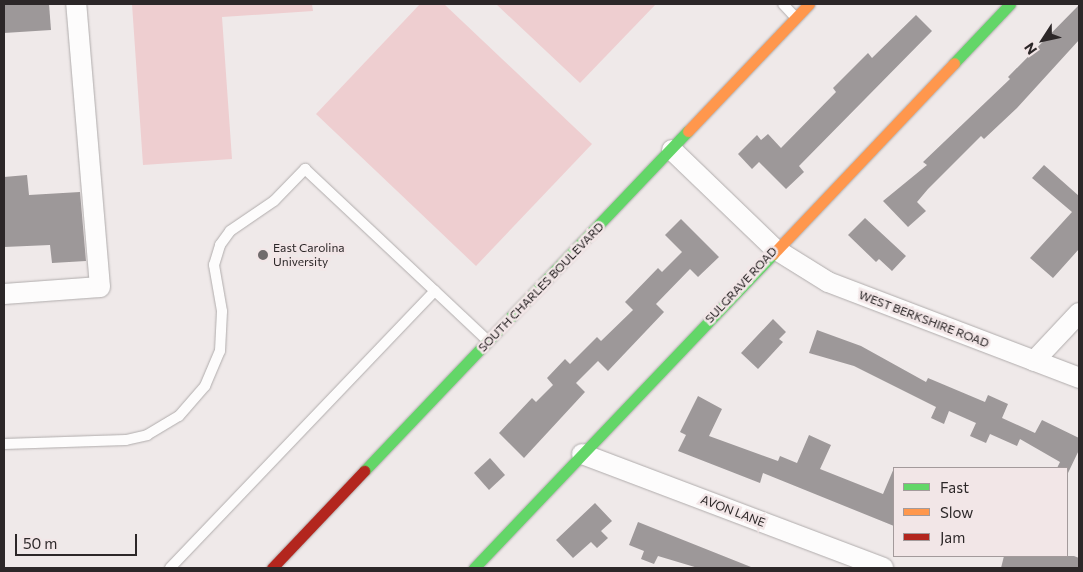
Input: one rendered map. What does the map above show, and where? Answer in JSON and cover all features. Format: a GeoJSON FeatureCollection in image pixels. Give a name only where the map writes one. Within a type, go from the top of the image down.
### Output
{"type":"FeatureCollection","features":[{"type":"Feature","properties":{"kind":"main road","name":"SOUTH CHARLES BOULEVARD"},"geometry":{"type":"LineString","coordinates":[[272,568],[809,4]]}},
{"type":"Feature","properties":{"kind":"main road","name":"SULGRAVE ROAD"},"geometry":{"type":"LineString","coordinates":[[474,568],[775,249],[1010,4]]}},
{"type":"Feature","properties":{"kind":"street"},"geometry":{"type":"LineString","coordinates":[[4,294],[100,287],[76,4]]}},
{"type":"Feature","properties":{"kind":"street","name":"WEST BERKSHIRE ROAD"},"geometry":{"type":"LineString","coordinates":[[672,150],[775,249],[828,282],[1079,378]]}},
{"type":"Feature","properties":{"kind":"street"},"geometry":{"type":"LineString","coordinates":[[1034,361],[1079,312]]}},
{"type":"Feature","properties":{"kind":"street","name":"AVON LANE"},"geometry":{"type":"LineString","coordinates":[[582,454],[883,568]]}},
{"type":"Feature","properties":{"kind":"lane"},"geometry":{"type":"LineString","coordinates":[[782,4],[796,18]]}},
{"type":"Feature","properties":{"kind":"lane"},"geometry":{"type":"LineString","coordinates":[[4,444],[126,440],[147,435],[179,416],[205,386],[220,351],[222,311],[214,265],[220,245],[230,231],[274,201],[305,169],[489,342]]}},
{"type":"Feature","properties":{"kind":"lane"},"geometry":{"type":"LineString","coordinates":[[170,568],[434,291]]}},
{"type":"Feature","properties":{"kind":"shaded area"},"geometry":{"type":"Polygon","coordinates":[[[132,4],[312,4],[313,11],[222,17],[232,159],[143,165],[132,4]]]}},
{"type":"Feature","properties":{"kind":"shaded area"},"geometry":{"type":"Polygon","coordinates":[[[420,4],[444,4],[592,144],[476,266],[316,114],[420,4]]]}},
{"type":"Feature","properties":{"kind":"shaded area"},"geometry":{"type":"Polygon","coordinates":[[[496,4],[656,4],[580,83],[496,4]]]}},
{"type":"Feature","properties":{"kind":"building"},"geometry":{"type":"Polygon","coordinates":[[[4,4],[49,4],[51,30],[4,33],[4,4]]]}},
{"type":"Feature","properties":{"kind":"building"},"geometry":{"type":"Polygon","coordinates":[[[1079,5],[1079,40],[1017,108],[984,139],[981,136],[928,189],[917,202],[926,211],[908,227],[883,201],[927,165],[923,162],[1010,79],[1008,77],[1079,5]]]}},
{"type":"Feature","properties":{"kind":"building"},"geometry":{"type":"Polygon","coordinates":[[[916,15],[932,31],[799,166],[804,172],[786,189],[759,162],[752,169],[738,154],[757,135],[761,140],[768,134],[781,148],[836,92],[833,88],[868,53],[872,58],[916,15]]]}},
{"type":"Feature","properties":{"kind":"building"},"geometry":{"type":"Polygon","coordinates":[[[1044,165],[1079,196],[1079,249],[1053,278],[1030,258],[1072,212],[1032,178],[1044,165]]]}},
{"type":"Feature","properties":{"kind":"building"},"geometry":{"type":"Polygon","coordinates":[[[27,175],[29,195],[80,192],[86,261],[52,263],[50,245],[4,247],[4,177],[27,175]]]}},
{"type":"Feature","properties":{"kind":"building"},"geometry":{"type":"Polygon","coordinates":[[[865,218],[906,256],[892,271],[879,259],[876,262],[848,235],[865,218]]]}},
{"type":"Feature","properties":{"kind":"building"},"geometry":{"type":"Polygon","coordinates":[[[681,219],[719,257],[698,277],[690,269],[656,304],[664,312],[608,371],[598,361],[576,383],[585,392],[524,458],[499,433],[532,398],[536,402],[553,385],[547,378],[565,359],[570,364],[597,337],[601,341],[633,310],[625,302],[658,268],[662,272],[682,252],[665,235],[681,219]]]}},
{"type":"Feature","properties":{"kind":"building"},"geometry":{"type":"Polygon","coordinates":[[[773,319],[786,332],[779,339],[783,342],[758,369],[741,353],[773,319]]]}},
{"type":"Feature","properties":{"kind":"building"},"geometry":{"type":"Polygon","coordinates":[[[817,330],[861,346],[926,382],[928,378],[985,402],[988,395],[1008,404],[1002,418],[1035,433],[1042,420],[1079,438],[1079,450],[1068,473],[1068,467],[1058,467],[1060,462],[1020,439],[1017,446],[990,434],[986,443],[970,436],[976,423],[949,411],[944,424],[931,418],[936,407],[854,366],[809,353],[817,330]]]}},
{"type":"Feature","properties":{"kind":"building"},"geometry":{"type":"Polygon","coordinates":[[[698,396],[722,409],[709,436],[778,461],[780,456],[797,463],[809,435],[831,445],[820,469],[883,494],[893,470],[893,526],[763,473],[760,483],[678,451],[686,435],[680,432],[698,396]]]}},
{"type":"Feature","properties":{"kind":"building"},"geometry":{"type":"Polygon","coordinates":[[[490,458],[505,475],[489,490],[474,473],[490,458]]]}},
{"type":"Feature","properties":{"kind":"building"},"geometry":{"type":"Polygon","coordinates":[[[595,503],[612,521],[601,531],[608,538],[597,548],[591,542],[573,558],[556,540],[595,503]]]}},
{"type":"Feature","properties":{"kind":"building"},"geometry":{"type":"Polygon","coordinates":[[[638,522],[751,568],[698,568],[658,556],[654,564],[641,559],[644,551],[629,545],[638,522]]]}},
{"type":"Feature","properties":{"kind":"building"},"geometry":{"type":"Polygon","coordinates":[[[1074,556],[1079,558],[1079,568],[1001,568],[1004,557],[1074,556]]]}},
{"type":"Feature","properties":{"kind":"traffic: fast"},"geometry":{"type":"LineString","coordinates":[[954,63],[1010,4]]}},
{"type":"Feature","properties":{"kind":"traffic: fast"},"geometry":{"type":"LineString","coordinates":[[364,471],[688,131]]}},
{"type":"Feature","properties":{"kind":"traffic: fast"},"geometry":{"type":"LineString","coordinates":[[474,568],[773,254]]}},
{"type":"Feature","properties":{"kind":"traffic: slow"},"geometry":{"type":"LineString","coordinates":[[688,131],[809,4]]}},
{"type":"Feature","properties":{"kind":"traffic: slow"},"geometry":{"type":"LineString","coordinates":[[773,254],[954,63]]}},
{"type":"Feature","properties":{"kind":"traffic: jam"},"geometry":{"type":"LineString","coordinates":[[272,568],[364,471]]}},
{"type":"Feature","properties":{"kind":"place","name":"East Carolina University"},"geometry":{"type":"Point","coordinates":[263,255]}}]}
